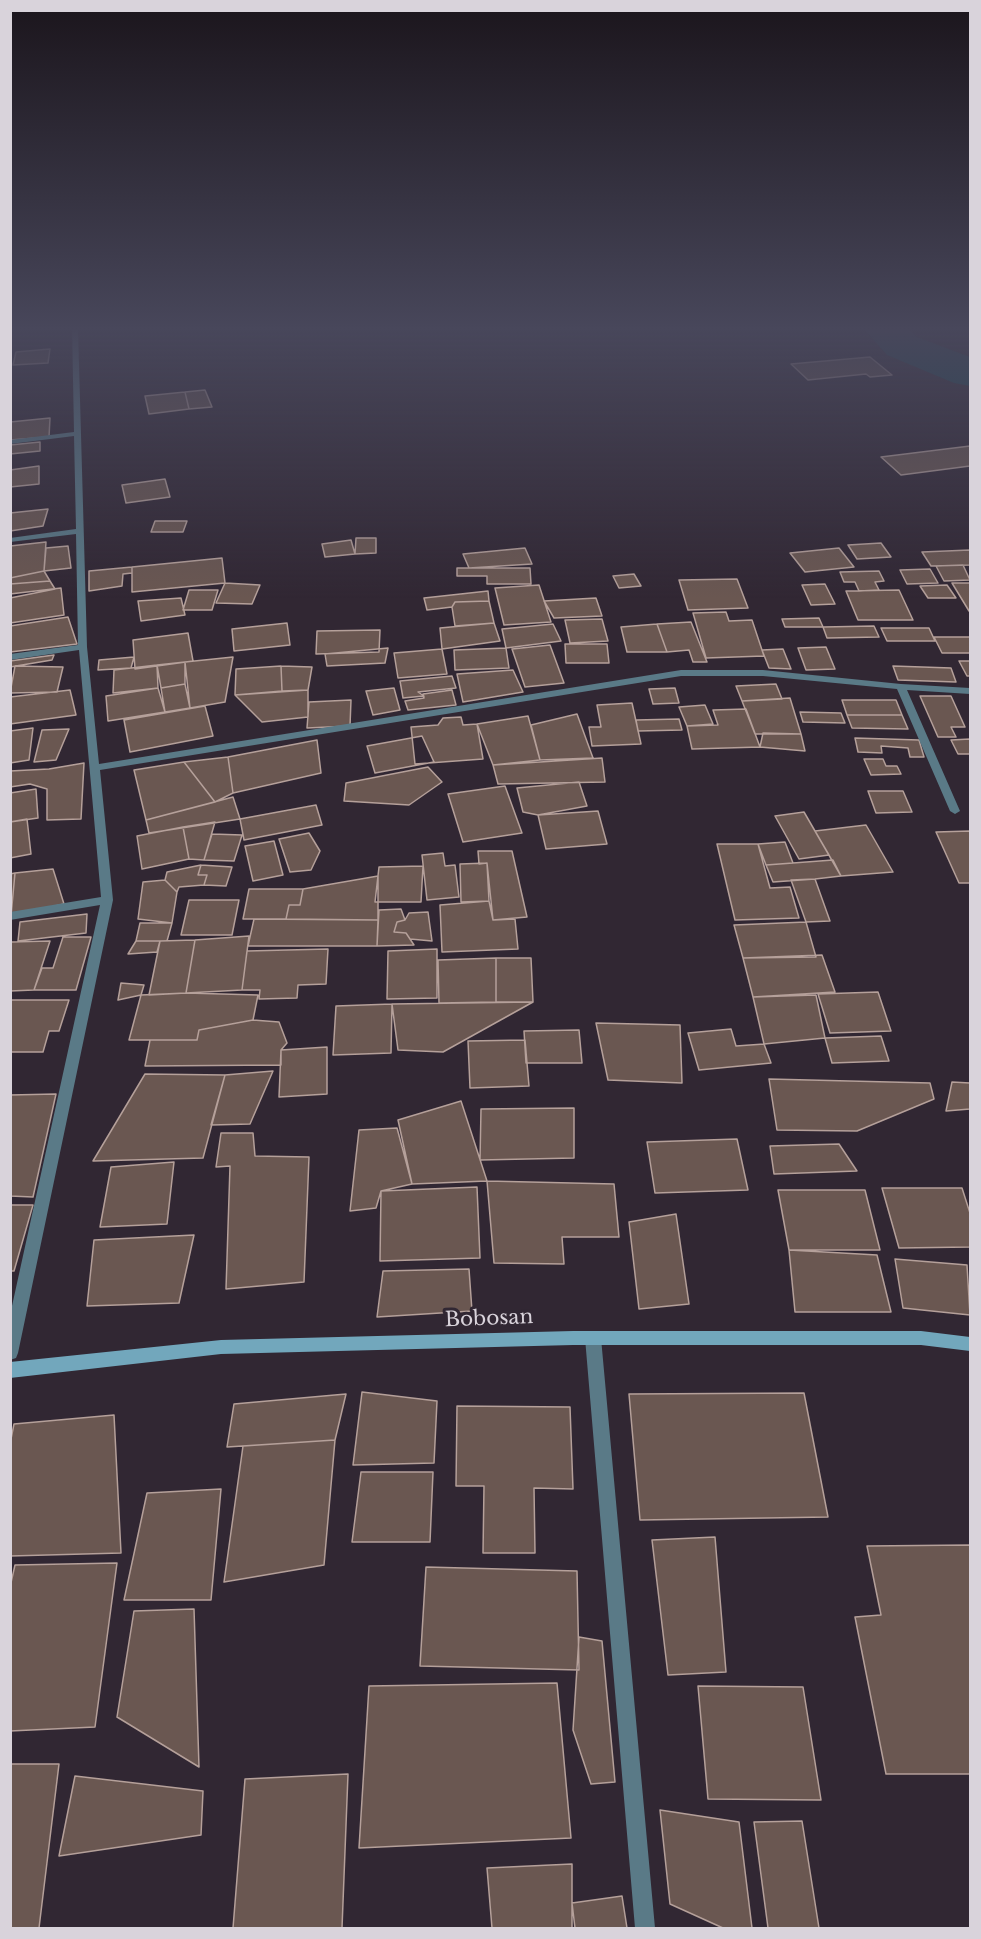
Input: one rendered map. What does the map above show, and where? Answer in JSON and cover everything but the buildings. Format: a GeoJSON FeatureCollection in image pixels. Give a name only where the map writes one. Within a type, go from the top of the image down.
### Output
{"type":"FeatureCollection","features":[{"type":"Feature","properties":{"kind":"street"},"geometry":{"type":"LineString","coordinates":[[10,1353],[107,900],[83,647],[76,418]]}},
{"type":"Feature","properties":{"kind":"street"},"geometry":{"type":"LineString","coordinates":[[10,442],[76,434]]}},
{"type":"Feature","properties":{"kind":"street"},"geometry":{"type":"LineString","coordinates":[[10,540],[78,531]]}},
{"type":"Feature","properties":{"kind":"street"},"geometry":{"type":"LineString","coordinates":[[10,657],[83,647]]}},
{"type":"Feature","properties":{"kind":"street"},"geometry":{"type":"LineString","coordinates":[[95,768],[681,672],[763,672],[901,687],[970,691]]}},
{"type":"Feature","properties":{"kind":"street"},"geometry":{"type":"LineString","coordinates":[[901,687],[955,812]]}},
{"type":"Feature","properties":{"kind":"street"},"geometry":{"type":"LineString","coordinates":[[10,916],[107,900]]}},
{"type":"Feature","properties":{"kind":"street"},"geometry":{"type":"LineString","coordinates":[[593,1338],[645,1929]]}},
{"type":"Feature","properties":{"kind":"street","name":"Bobosan"},"geometry":{"type":"LineString","coordinates":[[10,1370],[221,1347],[593,1338],[921,1338],[970,1344]]}}]}
